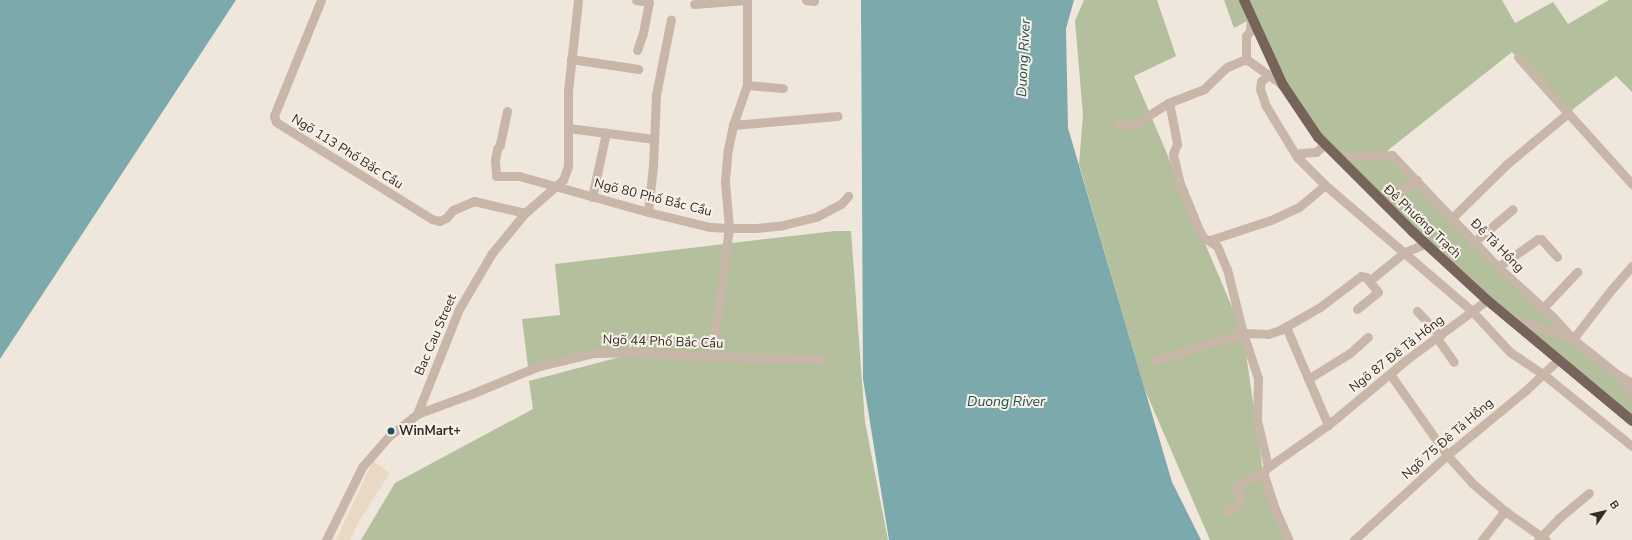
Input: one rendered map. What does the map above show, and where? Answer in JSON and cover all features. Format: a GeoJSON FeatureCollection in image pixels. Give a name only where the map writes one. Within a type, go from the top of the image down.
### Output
{"type":"FeatureCollection","features":[{"type":"Feature","properties":{"kind":"main road","name":"Đê Phương Trạch"},"geometry":{"type":"LineString","coordinates":[[1244,0],[1251,19],[1283,85],[1318,137],[1425,244],[1506,317],[1560,359],[1632,421]]}},
{"type":"Feature","properties":{"kind":"street","name":"Ngõ 113 Phố Bắc Cầu"},"geometry":{"type":"LineString","coordinates":[[321,0],[274,116],[276,122],[432,219],[439,221],[446,218],[453,210],[474,201],[525,213]]}},
{"type":"Feature","properties":{"kind":"street","name":"Bac Cau Street"},"geometry":{"type":"LineString","coordinates":[[417,414],[458,309],[492,253],[525,213],[563,180],[568,166],[568,91],[578,0]]}},
{"type":"Feature","properties":{"kind":"street"},"geometry":{"type":"LineString","coordinates":[[636,0],[649,2],[643,32],[637,50]]}},
{"type":"Feature","properties":{"kind":"street"},"geometry":{"type":"LineString","coordinates":[[694,4],[747,0]]}},
{"type":"Feature","properties":{"kind":"street","name":"Ngõ 80 Phố Bắc Cầu"},"geometry":{"type":"LineString","coordinates":[[507,111],[500,145],[497,149],[495,160],[496,176],[519,176],[648,212],[710,227],[729,228],[725,181],[728,149],[733,125],[747,85],[747,0]]}},
{"type":"Feature","properties":{"kind":"street"},"geometry":{"type":"LineString","coordinates":[[648,212],[653,166],[656,95],[671,19]]}},
{"type":"Feature","properties":{"kind":"street"},"geometry":{"type":"LineString","coordinates":[[1246,59],[1246,36],[1250,31],[1251,19]]}},
{"type":"Feature","properties":{"kind":"street"},"geometry":{"type":"LineString","coordinates":[[1518,57],[1632,184]]}},
{"type":"Feature","properties":{"kind":"street"},"geometry":{"type":"LineString","coordinates":[[571,59],[638,69]]}},
{"type":"Feature","properties":{"kind":"street"},"geometry":{"type":"LineString","coordinates":[[1246,59],[1283,85]]}},
{"type":"Feature","properties":{"kind":"street"},"geometry":{"type":"LineString","coordinates":[[1118,124],[1134,125],[1168,104],[1204,89],[1227,67],[1246,59]]}},
{"type":"Feature","properties":{"kind":"street"},"geometry":{"type":"LineString","coordinates":[[1269,75],[1261,81],[1260,89],[1266,106],[1297,157],[1325,185],[1472,311],[1510,352],[1543,374],[1632,446]]}},
{"type":"Feature","properties":{"kind":"street"},"geometry":{"type":"LineString","coordinates":[[747,85],[783,88]]}},
{"type":"Feature","properties":{"kind":"street"},"geometry":{"type":"LineString","coordinates":[[1168,104],[1170,107],[1177,144],[1173,154],[1179,181],[1199,230],[1203,237],[1210,240],[1217,246],[1227,269],[1243,333],[1258,378],[1257,420],[1265,470],[1275,509],[1289,540]]}},
{"type":"Feature","properties":{"kind":"street"},"geometry":{"type":"LineString","coordinates":[[1451,219],[1508,164],[1568,114]]}},
{"type":"Feature","properties":{"kind":"street"},"geometry":{"type":"LineString","coordinates":[[733,125],[838,116]]}},
{"type":"Feature","properties":{"kind":"street"},"geometry":{"type":"LineString","coordinates":[[568,128],[654,139]]}},
{"type":"Feature","properties":{"kind":"street"},"geometry":{"type":"LineString","coordinates":[[592,197],[606,133]]}},
{"type":"Feature","properties":{"kind":"street"},"geometry":{"type":"LineString","coordinates":[[1297,157],[1301,153],[1316,152],[1325,144]]}},
{"type":"Feature","properties":{"kind":"street","name":"Đê Tả Hồng"},"geometry":{"type":"LineString","coordinates":[[1337,157],[1392,155],[1417,180],[1473,243],[1543,308],[1573,339],[1618,375],[1632,383]]}},
{"type":"Feature","properties":{"kind":"street"},"geometry":{"type":"LineString","coordinates":[[1383,203],[1417,180]]}},
{"type":"Feature","properties":{"kind":"street"},"geometry":{"type":"LineString","coordinates":[[1210,240],[1271,220],[1299,207],[1325,185]]}},
{"type":"Feature","properties":{"kind":"street"},"geometry":{"type":"LineString","coordinates":[[712,357],[729,228],[756,228],[783,225],[818,216],[841,204],[848,196]]}},
{"type":"Feature","properties":{"kind":"street"},"geometry":{"type":"LineString","coordinates":[[1473,243],[1513,210]]}},
{"type":"Feature","properties":{"kind":"street"},"geometry":{"type":"LineString","coordinates":[[1498,267],[1538,239],[1541,239],[1557,257]]}},
{"type":"Feature","properties":{"kind":"street"},"geometry":{"type":"LineString","coordinates":[[1369,281],[1405,252],[1425,244]]}},
{"type":"Feature","properties":{"kind":"street"},"geometry":{"type":"LineString","coordinates":[[1506,317],[1573,339],[1611,290],[1632,266]]}},
{"type":"Feature","properties":{"kind":"street"},"geometry":{"type":"LineString","coordinates":[[1543,308],[1577,272]]}},
{"type":"Feature","properties":{"kind":"street"},"geometry":{"type":"LineString","coordinates":[[1156,360],[1243,333],[1268,334],[1286,327],[1320,307],[1361,276],[1366,277],[1378,292],[1357,309]]}},
{"type":"Feature","properties":{"kind":"street","name":"Ngõ 87 Đê Tả Hồng"},"geometry":{"type":"LineString","coordinates":[[1227,512],[1240,504],[1241,500],[1236,489],[1238,485],[1265,470],[1326,427],[1390,374],[1487,300]]}},
{"type":"Feature","properties":{"kind":"street"},"geometry":{"type":"LineString","coordinates":[[1417,310],[1438,337],[1454,362]]}},
{"type":"Feature","properties":{"kind":"street"},"geometry":{"type":"LineString","coordinates":[[1286,327],[1326,427]]}},
{"type":"Feature","properties":{"kind":"street"},"geometry":{"type":"LineString","coordinates":[[1308,379],[1350,353],[1368,337]]}},
{"type":"Feature","properties":{"kind":"street","name":"Ngõ 44 Phố Bắc Cầu"},"geometry":{"type":"LineString","coordinates":[[417,414],[539,366],[594,353],[633,352],[712,357],[822,359]]}},
{"type":"Feature","properties":{"kind":"street","name":"Ngõ 75 Đê Tả Hồng"},"geometry":{"type":"LineString","coordinates":[[1354,540],[1447,456],[1560,359]]}},
{"type":"Feature","properties":{"kind":"street"},"geometry":{"type":"LineString","coordinates":[[1390,374],[1447,456],[1472,483],[1505,511],[1542,539],[1589,493]]}},
{"type":"Feature","properties":{"kind":"street"},"geometry":{"type":"LineString","coordinates":[[1618,375],[1632,393]]}},
{"type":"Feature","properties":{"kind":"street"},"geometry":{"type":"LineString","coordinates":[[326,540],[362,467],[389,436],[417,414]]}},
{"type":"Feature","properties":{"kind":"street"},"geometry":{"type":"LineString","coordinates":[[1482,540],[1505,511]]}},
{"type":"Feature","properties":{"kind":"green space"},"geometry":{"type":"Polygon","coordinates":[[[1084,0],[1157,0],[1176,56],[1134,76],[1243,333],[1263,472],[1293,540],[1210,540],[1145,390],[1079,164],[1083,115],[1075,21],[1084,0]]]}},
{"type":"Feature","properties":{"kind":"green space"},"geometry":{"type":"Polygon","coordinates":[[[1224,0],[1502,0],[1515,23],[1553,2],[1568,24],[1609,0],[1632,0],[1632,92],[1616,76],[1568,113],[1512,52],[1387,151],[1573,339],[1632,383],[1632,421],[1506,317],[1318,137],[1251,19],[1234,28],[1224,0]]]}},
{"type":"Feature","properties":{"kind":"green space"},"geometry":{"type":"Polygon","coordinates":[[[835,231],[851,231],[865,422],[888,540],[361,540],[395,483],[533,409],[529,381],[620,357],[618,350],[528,367],[522,319],[560,315],[555,264],[835,231]]]}},
{"type":"Feature","properties":{"kind":"shaded area"},"geometry":{"type":"Polygon","coordinates":[[[373,461],[390,473],[359,521],[350,540],[336,540],[373,461]]]}},
{"type":"Feature","properties":{"kind":"water"},"geometry":{"type":"Polygon","coordinates":[[[0,0],[236,0],[0,359],[0,0]]]}},
{"type":"Feature","properties":{"kind":"water","name":"Duong River"},"geometry":{"type":"Polygon","coordinates":[[[861,0],[1074,0],[1066,29],[1068,128],[1172,482],[1201,540],[889,540],[863,379],[861,0]]]}},
{"type":"Feature","properties":{"kind":"place","name":"WinMart+"},"geometry":{"type":"Point","coordinates":[391,431]}}]}
